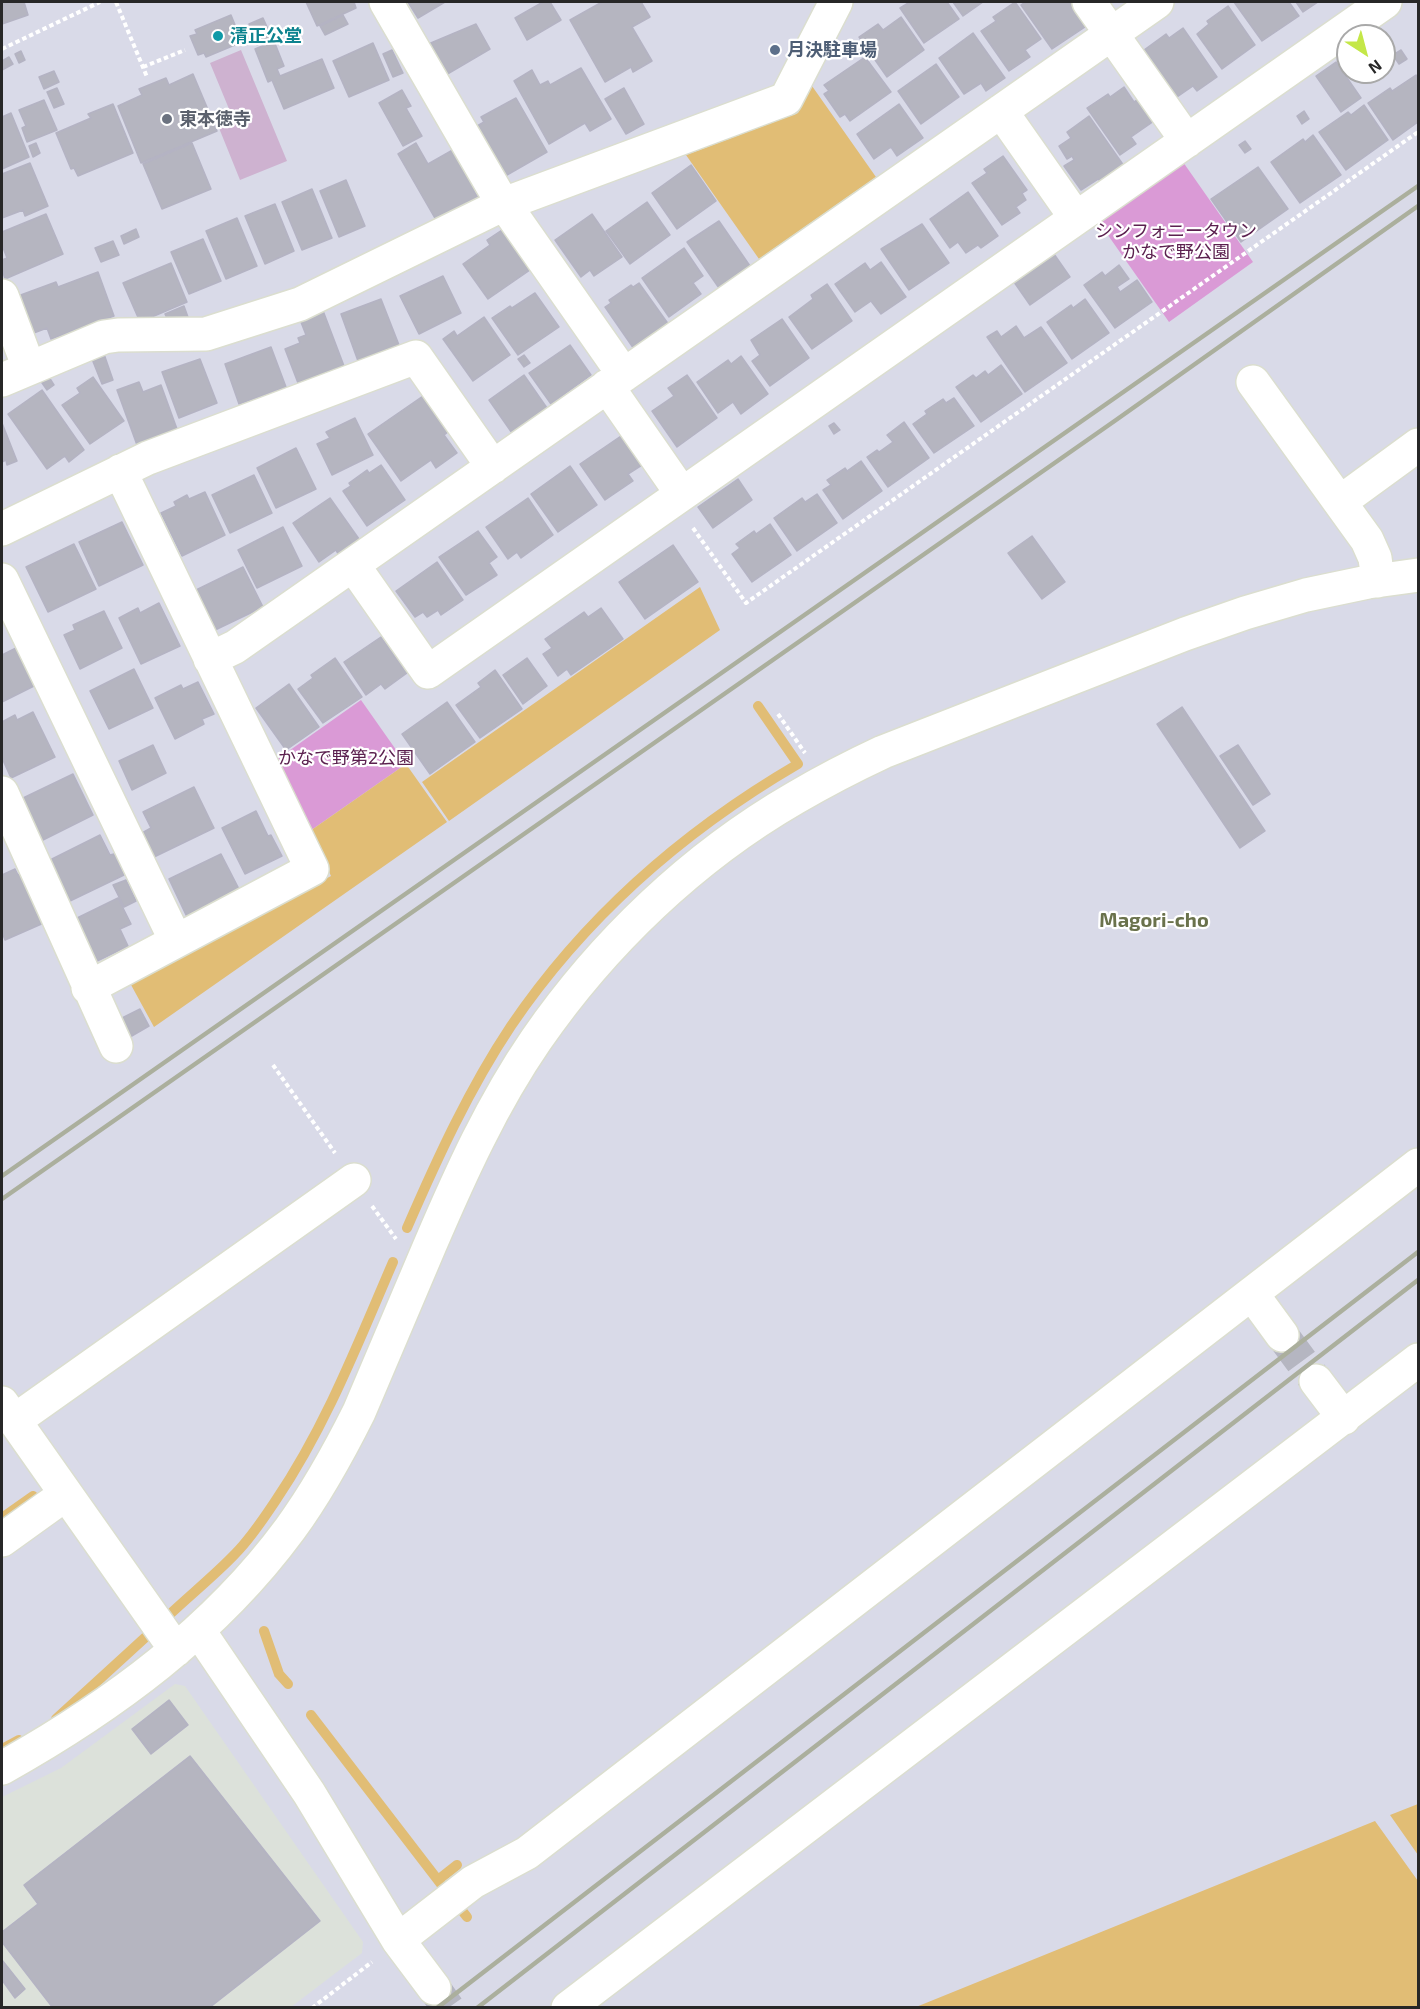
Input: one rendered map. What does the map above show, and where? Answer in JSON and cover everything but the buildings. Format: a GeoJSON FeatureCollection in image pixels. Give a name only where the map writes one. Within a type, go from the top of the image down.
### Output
{"type":"FeatureCollection","features":[{"type":"Feature","properties":{"kind":"street"},"geometry":{"type":"LineString","coordinates":[[386,2],[504,204],[615,381],[678,497]]}},
{"type":"Feature","properties":{"kind":"street"},"geometry":{"type":"LineString","coordinates":[[2,296],[15,374],[104,337],[206,334],[300,304],[504,204],[786,99],[836,2]]}},
{"type":"Feature","properties":{"kind":"street"},"geometry":{"type":"LineString","coordinates":[[1089,2],[1187,141]]}},
{"type":"Feature","properties":{"kind":"street"},"geometry":{"type":"LineString","coordinates":[[210,659],[235,647],[1157,2]]}},
{"type":"Feature","properties":{"kind":"street"},"geometry":{"type":"LineString","coordinates":[[353,565],[428,672],[1385,2]]}},
{"type":"Feature","properties":{"kind":"street"},"geometry":{"type":"LineString","coordinates":[[1000,111],[1076,218]]}},
{"type":"Feature","properties":{"kind":"street"},"geometry":{"type":"LineString","coordinates":[[2,529],[148,458],[416,357],[493,467]]}},
{"type":"Feature","properties":{"kind":"street"},"geometry":{"type":"LineString","coordinates":[[1253,382],[1372,548],[1378,581]]}},
{"type":"Feature","properties":{"kind":"street"},"geometry":{"type":"LineString","coordinates":[[1340,502],[1419,446]]}},
{"type":"Feature","properties":{"kind":"street"},"geometry":{"type":"LineString","coordinates":[[88,988],[312,869],[120,471]]}},
{"type":"Feature","properties":{"kind":"street"},"geometry":{"type":"LineString","coordinates":[[2,1768],[46,1743],[150,1671],[232,1599],[290,1529],[339,1452],[359,1412],[468,1159],[511,1080],[535,1041],[597,961],[669,889],[750,826],[822,782],[883,752],[1185,634],[1245,613],[1306,595],[1419,575]]}},
{"type":"Feature","properties":{"kind":"street"},"geometry":{"type":"LineString","coordinates":[[2,580],[176,941]]}},
{"type":"Feature","properties":{"kind":"street"},"geometry":{"type":"LineString","coordinates":[[2,793],[116,1046]]}},
{"type":"Feature","properties":{"kind":"street"},"geometry":{"type":"LineString","coordinates":[[398,1940],[474,1882],[527,1853],[1419,1165]]}},
{"type":"Feature","properties":{"kind":"street"},"geometry":{"type":"LineString","coordinates":[[354,1180],[8,1412],[66,1494],[187,1640],[309,1793],[398,1940],[434,1988]]}},
{"type":"Feature","properties":{"kind":"street"},"geometry":{"type":"LineString","coordinates":[[1252,1294],[1282,1335]]}},
{"type":"Feature","properties":{"kind":"street"},"geometry":{"type":"LineString","coordinates":[[568,2007],[1419,1360]]}},
{"type":"Feature","properties":{"kind":"street"},"geometry":{"type":"LineString","coordinates":[[1316,1381],[1344,1418]]}},
{"type":"Feature","properties":{"kind":"street"},"geometry":{"type":"LineString","coordinates":[[2,1540],[66,1494]]}},
{"type":"Feature","properties":{"kind":"path"},"geometry":{"type":"LineString","coordinates":[[2,49],[100,2]]}},
{"type":"Feature","properties":{"kind":"path"},"geometry":{"type":"LineString","coordinates":[[123,2],[117,3],[147,77]]}},
{"type":"Feature","properties":{"kind":"path"},"geometry":{"type":"LineString","coordinates":[[143,67],[185,50]]}},
{"type":"Feature","properties":{"kind":"path"},"geometry":{"type":"LineString","coordinates":[[678,497],[746,603],[1419,132]]}},
{"type":"Feature","properties":{"kind":"path"},"geometry":{"type":"LineString","coordinates":[[778,714],[822,782]]}},
{"type":"Feature","properties":{"kind":"path"},"geometry":{"type":"LineString","coordinates":[[312,2007],[398,1940]]}},
{"type":"Feature","properties":{"kind":"shaded area"},"geometry":{"type":"Polygon","coordinates":[[[241,50],[287,161],[240,180],[219,128],[234,121],[210,63],[241,50]]]}},
{"type":"Feature","properties":{"kind":"shaded area"},"geometry":{"type":"Polygon","coordinates":[[[812,86],[876,177],[759,259],[686,155],[798,113],[812,86]]]}},
{"type":"Feature","properties":{"kind":"shaded area"},"geometry":{"type":"Polygon","coordinates":[[[700,587],[720,630],[449,821],[422,782],[700,587]]]}},
{"type":"Feature","properties":{"kind":"shaded area"},"geometry":{"type":"Polygon","coordinates":[[[406,764],[447,822],[154,1027],[130,983],[331,876],[310,831],[406,764]]]}},
{"type":"Feature","properties":{"kind":"shaded area"},"geometry":{"type":"Polygon","coordinates":[[[175,1684],[185,1686],[363,1942],[362,1953],[291,2007],[2,2008],[2,1797],[61,1768],[175,1684]]]}},
{"type":"Feature","properties":{"kind":"shaded area"},"geometry":{"type":"Polygon","coordinates":[[[1418,1804],[1418,1855],[1390,1815],[1418,1804]]]}},
{"type":"Feature","properties":{"kind":"shaded area"},"geometry":{"type":"Polygon","coordinates":[[[1375,1821],[1418,1881],[1418,2007],[916,2007],[1375,1821]]]}},
{"type":"Feature","properties":{"kind":"green space","name":"シンフォニータウン かなで野公園"},"geometry":{"type":"Polygon","coordinates":[[[1183,162],[1253,262],[1169,322],[1098,221],[1183,162]]]}},
{"type":"Feature","properties":{"kind":"green space","name":"かなで野第2公園"},"geometry":{"type":"Polygon","coordinates":[[[361,700],[406,764],[310,831],[276,760],[361,700]]]}},
{"type":"Feature","properties":{"kind":"waterway"},"geometry":{"type":"LineString","coordinates":[[407,1228],[442,1150],[481,1074],[511,1026],[571,948],[640,879],[677,847],[716,817],[798,764],[758,706]]}},
{"type":"Feature","properties":{"kind":"waterway"},"geometry":{"type":"LineString","coordinates":[[168,1616],[241,1548],[294,1472],[326,1414],[393,1262]]}},
{"type":"Feature","properties":{"kind":"waterway"},"geometry":{"type":"LineString","coordinates":[[2,1518],[33,1496]]}},
{"type":"Feature","properties":{"kind":"waterway"},"geometry":{"type":"LineString","coordinates":[[264,1631],[279,1674],[288,1684]]}},
{"type":"Feature","properties":{"kind":"waterway"},"geometry":{"type":"LineString","coordinates":[[56,1719],[149,1634]]}},
{"type":"Feature","properties":{"kind":"waterway"},"geometry":{"type":"LineString","coordinates":[[311,1715],[444,1888]]}},
{"type":"Feature","properties":{"kind":"waterway"},"geometry":{"type":"LineString","coordinates":[[2,1749],[19,1740]]}},
{"type":"Feature","properties":{"kind":"waterway"},"geometry":{"type":"LineString","coordinates":[[438,1880],[457,1865]]}},
{"type":"Feature","properties":{"kind":"waterway"},"geometry":{"type":"LineString","coordinates":[[460,1908],[467,1917]]}},
{"type":"Feature","properties":{"kind":"tunnel"},"geometry":{"type":"LineString","coordinates":[[1282,1335],[1316,1381]]}},
{"type":"Feature","properties":{"kind":"tunnel"},"geometry":{"type":"LineString","coordinates":[[434,1988],[448,2008]]}},
{"type":"Feature","properties":{"kind":"railway"},"geometry":{"type":"LineString","coordinates":[[2,1176],[1418,186]]}},
{"type":"Feature","properties":{"kind":"railway"},"geometry":{"type":"LineString","coordinates":[[2,1199],[1116,420],[1418,206]]}},
{"type":"Feature","properties":{"kind":"railway"},"geometry":{"type":"LineString","coordinates":[[437,2008],[1418,1252]]}},
{"type":"Feature","properties":{"kind":"railway"},"geometry":{"type":"LineString","coordinates":[[477,2008],[1418,1280]]}},
{"type":"Feature","properties":{"kind":"place","name":"清正公堂"},"geometry":{"type":"Point","coordinates":[218,36]}},
{"type":"Feature","properties":{"kind":"place","name":"月決駐車場"},"geometry":{"type":"Point","coordinates":[775,50]}},
{"type":"Feature","properties":{"kind":"place","name":"東本徳寺"},"geometry":{"type":"Point","coordinates":[167,119]}},
{"type":"Feature","properties":{"kind":"district","name":"Magori-cho"},"geometry":{"type":"Point","coordinates":[1154,920]}}]}
